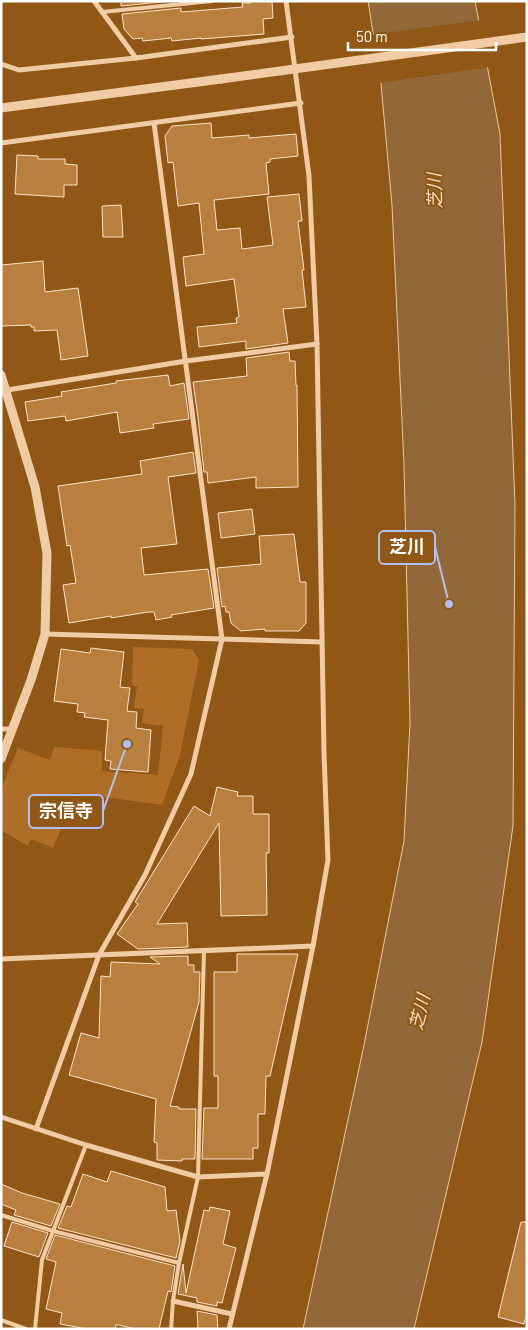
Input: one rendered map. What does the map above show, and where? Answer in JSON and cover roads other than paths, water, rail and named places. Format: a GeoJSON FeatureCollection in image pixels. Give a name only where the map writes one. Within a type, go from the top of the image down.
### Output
{"type":"FeatureCollection","features":[{"type":"Feature","properties":{"kind":"street"},"geometry":{"type":"LineString","coordinates":[[94,1],[136,58]]}},
{"type":"Feature","properties":{"kind":"street"},"geometry":{"type":"LineString","coordinates":[[229,1329],[267,1174],[313,946],[328,860],[317,344],[309,176],[301,103],[286,1]]}},
{"type":"Feature","properties":{"kind":"street"},"geometry":{"type":"LineString","coordinates":[[1,64],[20,70],[136,58],[292,37]]}},
{"type":"Feature","properties":{"kind":"street"},"geometry":{"type":"LineString","coordinates":[[1,108],[527,37]]}},
{"type":"Feature","properties":{"kind":"street"},"geometry":{"type":"LineString","coordinates":[[1,143],[301,103]]}},
{"type":"Feature","properties":{"kind":"street"},"geometry":{"type":"LineString","coordinates":[[36,1129],[99,955],[145,875],[191,774],[222,639],[154,123]]}},
{"type":"Feature","properties":{"kind":"street"},"geometry":{"type":"LineString","coordinates":[[3,391],[186,361],[317,344]]}},
{"type":"Feature","properties":{"kind":"street"},"geometry":{"type":"LineString","coordinates":[[1,375],[3,391],[35,487],[47,553],[45,634],[14,729],[1,759]]}},
{"type":"Feature","properties":{"kind":"street"},"geometry":{"type":"LineString","coordinates":[[45,634],[322,642]]}},
{"type":"Feature","properties":{"kind":"street"},"geometry":{"type":"LineString","coordinates":[[1,730],[14,729]]}},
{"type":"Feature","properties":{"kind":"street"},"geometry":{"type":"LineString","coordinates":[[1,959],[313,946]]}},
{"type":"Feature","properties":{"kind":"street"},"geometry":{"type":"LineString","coordinates":[[1,1117],[86,1145],[198,1176],[267,1174]]}},
{"type":"Feature","properties":{"kind":"street"},"geometry":{"type":"LineString","coordinates":[[173,1301],[232,1314]]}},
{"type":"Feature","properties":{"kind":"lane"},"geometry":{"type":"LineString","coordinates":[[102,12],[212,1]]}},
{"type":"Feature","properties":{"kind":"lane"},"geometry":{"type":"LineString","coordinates":[[171,1329],[179,1263],[198,1176],[204,950]]}},
{"type":"Feature","properties":{"kind":"lane"},"geometry":{"type":"LineString","coordinates":[[35,1329],[42,1260],[86,1145]]}},
{"type":"Feature","properties":{"kind":"lane"},"geometry":{"type":"LineString","coordinates":[[1,1215],[53,1231],[179,1263]]}},
{"type":"Feature","properties":{"kind":"lane"},"geometry":{"type":"LineString","coordinates":[[1,1320],[26,1329]]}},
{"type":"Feature","properties":{"kind":"water"},"geometry":{"type":"Polygon","coordinates":[[[368,1],[475,1],[500,134],[515,504],[513,826],[482,1042],[414,1329],[303,1329],[364,1045],[404,841],[410,723],[404,465],[392,205],[381,84],[368,1]]]}},
{"type":"Feature","properties":{"kind":"place","name":"芝川"},"geometry":{"type":"Point","coordinates":[449,604]}},
{"type":"Feature","properties":{"kind":"place","name":"宗信寺"},"geometry":{"type":"Point","coordinates":[127,744]}}]}
